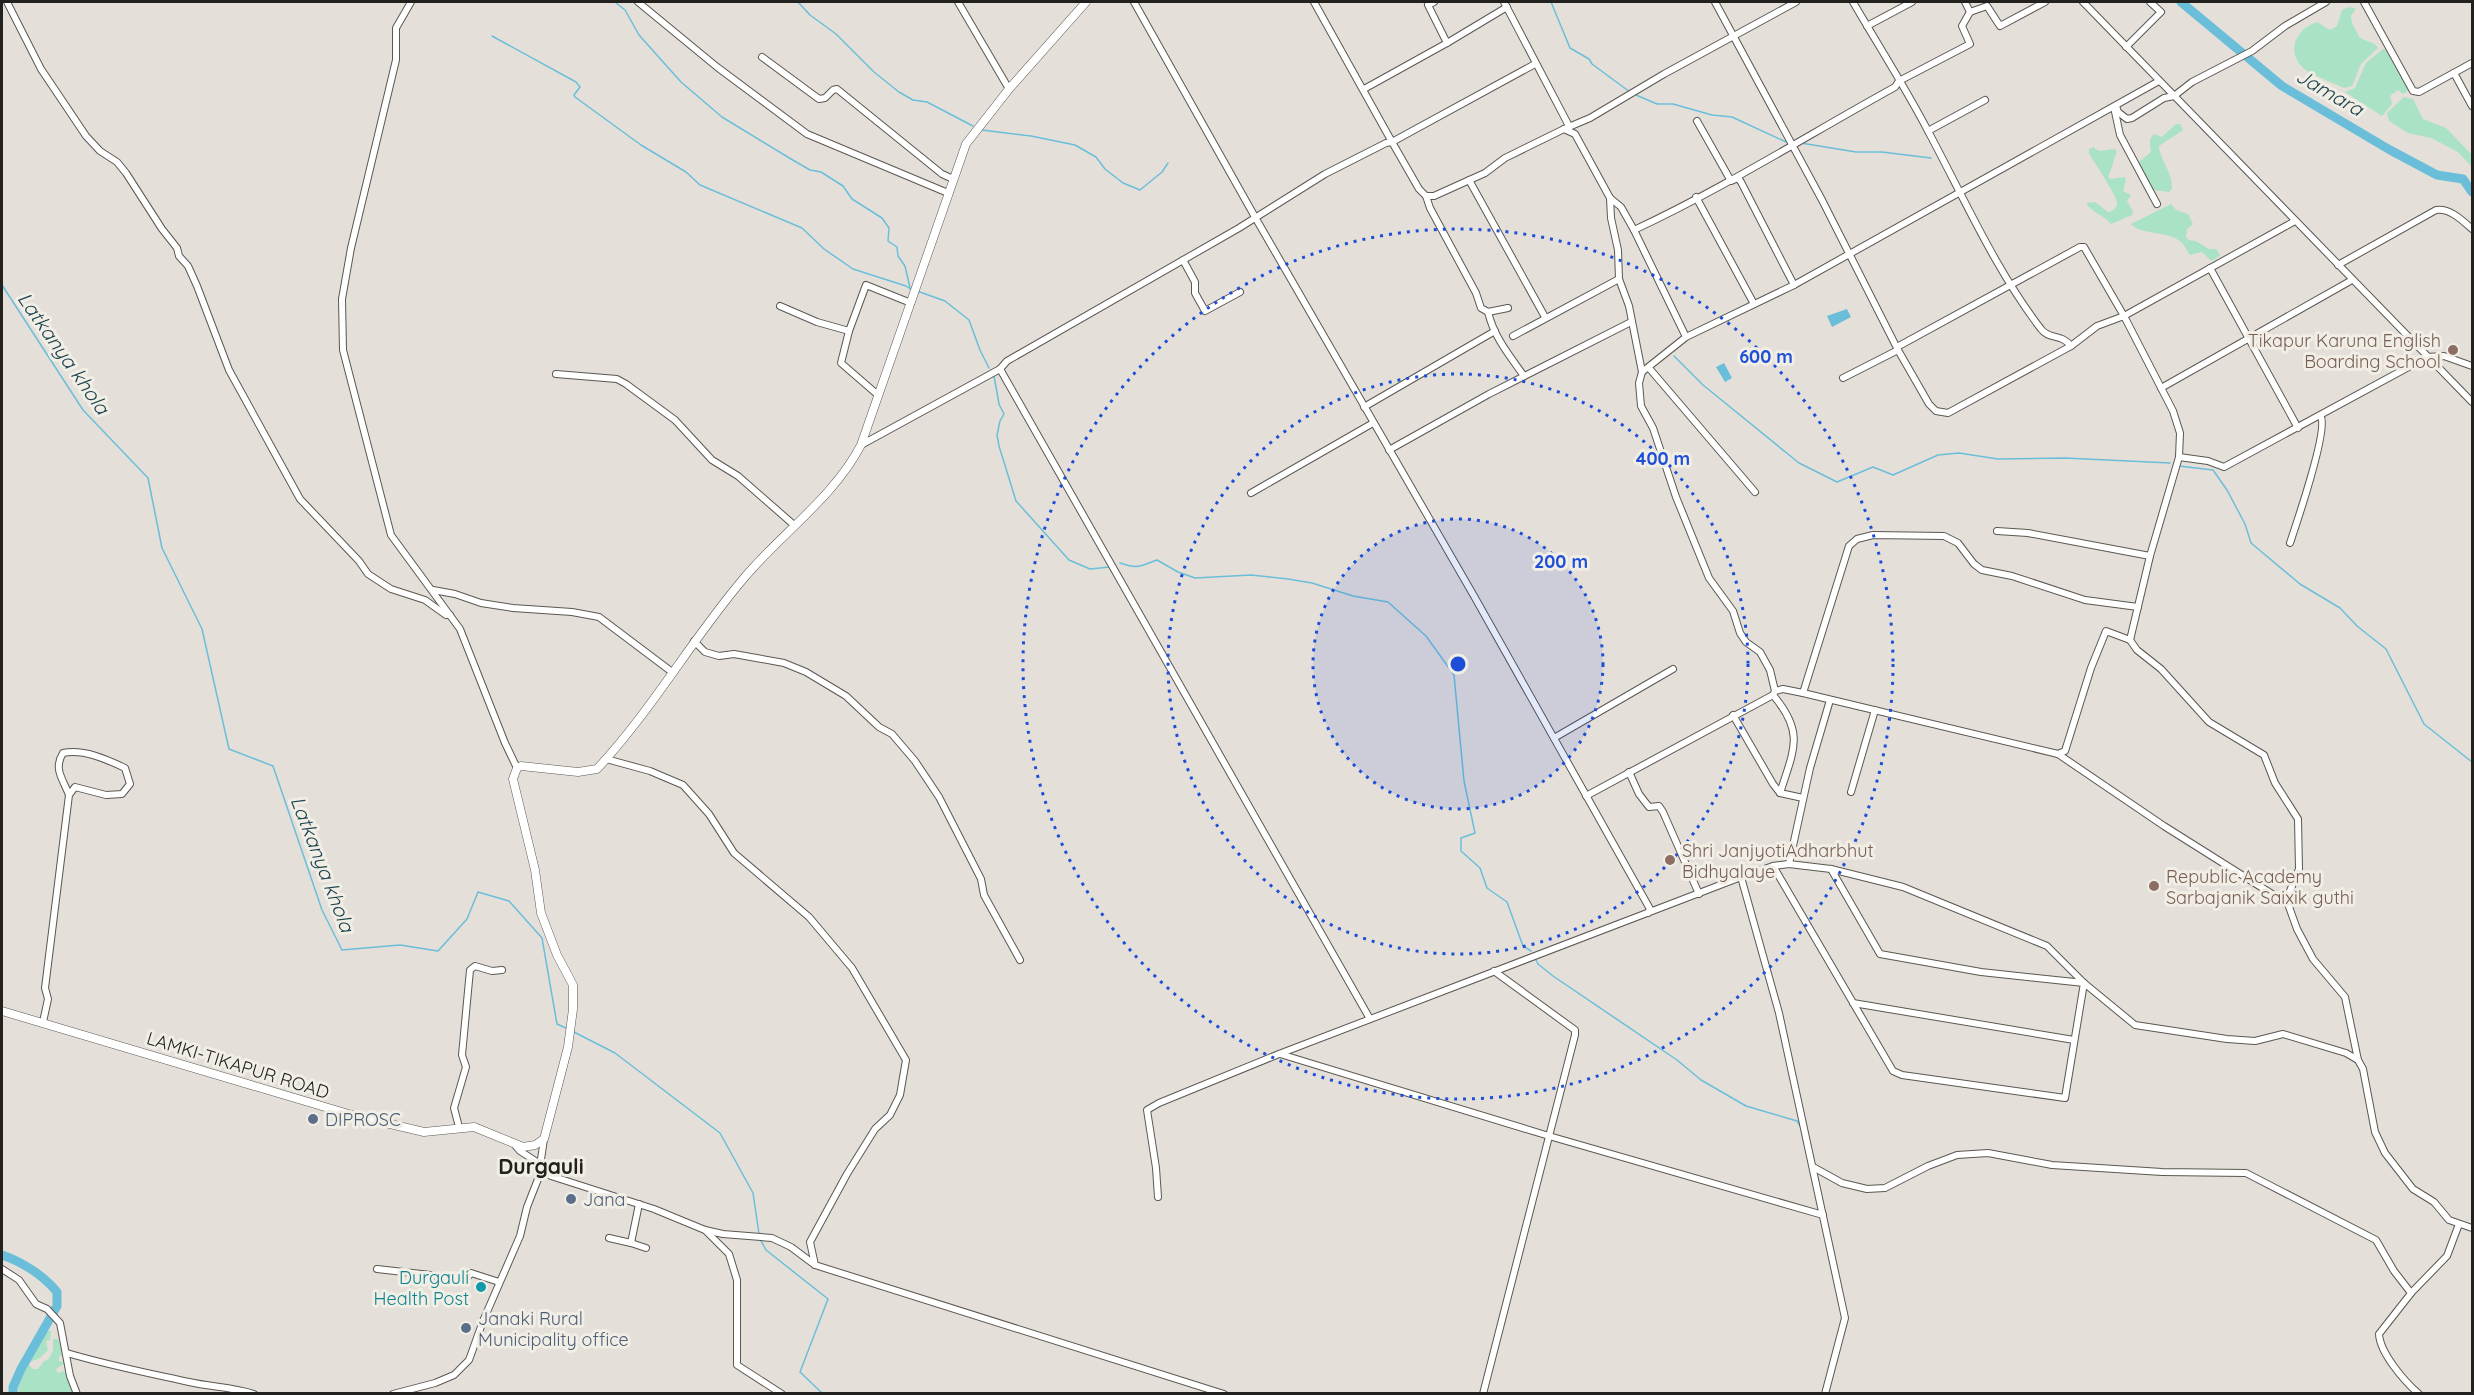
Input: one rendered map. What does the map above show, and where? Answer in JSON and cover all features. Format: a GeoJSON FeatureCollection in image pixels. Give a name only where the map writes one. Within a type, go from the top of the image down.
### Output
{"type":"FeatureCollection","features":[{"type":"Feature","properties":{"kind":"main road"},"geometry":{"type":"LineString","coordinates":[[544,1139],[568,1047],[573,1009],[573,985],[557,955],[541,913],[535,870],[513,779],[517,768],[527,766],[578,772],[597,769],[743,578],[840,480],[861,445],[966,144],[1009,89],[1086,2]]}},
{"type":"Feature","properties":{"kind":"main road","name":"LAMKI-TIKAPUR ROAD"},"geometry":{"type":"LineString","coordinates":[[2,1011],[352,1115],[424,1132],[474,1127],[523,1147],[535,1145],[544,1139]]}},
{"type":"Feature","properties":{"kind":"street"},"geometry":{"type":"LineString","coordinates":[[7,2],[41,69],[86,136],[100,151],[117,162],[126,173],[177,248],[179,256],[188,266],[198,286],[229,370],[300,499],[359,561],[368,574],[392,589],[415,595],[446,615],[450,615]]}},
{"type":"Feature","properties":{"kind":"street"},"geometry":{"type":"LineString","coordinates":[[411,2],[396,28],[396,60],[351,248],[342,299],[343,350],[391,535],[460,629],[517,768]]}},
{"type":"Feature","properties":{"kind":"street"},"geometry":{"type":"LineString","coordinates":[[638,2],[717,67],[807,134],[948,193]]}},
{"type":"Feature","properties":{"kind":"street"},"geometry":{"type":"LineString","coordinates":[[958,2],[1009,89]]}},
{"type":"Feature","properties":{"kind":"street"},"geometry":{"type":"LineString","coordinates":[[1134,2],[1254,217],[1554,738],[1650,909],[1648,913]]}},
{"type":"Feature","properties":{"kind":"street"},"geometry":{"type":"LineString","coordinates":[[1314,2],[1419,189],[1426,196],[1430,208],[1476,293],[1481,308],[1488,312],[1505,351],[1524,376]]}},
{"type":"Feature","properties":{"kind":"street"},"geometry":{"type":"LineString","coordinates":[[1434,2],[1428,5],[1447,43]]}},
{"type":"Feature","properties":{"kind":"street"},"geometry":{"type":"LineString","coordinates":[[1715,2],[1792,144],[1897,349],[1929,404],[1936,411],[1948,413],[2071,346],[2097,326],[2124,316],[2295,221]]}},
{"type":"Feature","properties":{"kind":"street"},"geometry":{"type":"LineString","coordinates":[[1426,196],[1434,196],[1469,180],[1566,127],[1582,122],[1796,2]]}},
{"type":"Feature","properties":{"kind":"street"},"geometry":{"type":"LineString","coordinates":[[1852,2],[1928,131],[1959,195],[2013,286],[2043,332],[2065,339],[2071,346]]}},
{"type":"Feature","properties":{"kind":"street"},"geometry":{"type":"LineString","coordinates":[[1867,26],[1912,2]]}},
{"type":"Feature","properties":{"kind":"street"},"geometry":{"type":"LineString","coordinates":[[1965,2],[1970,12]]}},
{"type":"Feature","properties":{"kind":"street"},"geometry":{"type":"LineString","coordinates":[[1731,181],[1895,87],[1899,81],[1970,44],[1962,26],[1970,12],[1988,6],[2002,26],[2045,2]]}},
{"type":"Feature","properties":{"kind":"street"},"geometry":{"type":"LineString","coordinates":[[2083,2],[2472,402]]}},
{"type":"Feature","properties":{"kind":"street"},"geometry":{"type":"LineString","coordinates":[[2126,47],[2162,12],[2150,2]]}},
{"type":"Feature","properties":{"kind":"street"},"geometry":{"type":"LineString","coordinates":[[2115,107],[2123,117],[2133,118],[2164,98],[2174,96],[2192,82],[2252,51],[2326,2]]}},
{"type":"Feature","properties":{"kind":"street"},"geometry":{"type":"LineString","coordinates":[[2364,2],[2413,91],[2419,92],[2472,63]]}},
{"type":"Feature","properties":{"kind":"street"},"geometry":{"type":"LineString","coordinates":[[1364,89],[1447,43],[1506,4],[1566,127],[1575,134],[1610,198],[1621,207],[1686,337]]}},
{"type":"Feature","properties":{"kind":"street"},"geometry":{"type":"LineString","coordinates":[[762,57],[819,99],[825,98],[837,89],[942,174],[953,179]]}},
{"type":"Feature","properties":{"kind":"street"},"geometry":{"type":"LineString","coordinates":[[861,445],[1000,369],[1007,361],[1183,260],[1325,174],[1380,145],[1392,142],[1535,64]]}},
{"type":"Feature","properties":{"kind":"street"},"geometry":{"type":"LineString","coordinates":[[2454,73],[2472,106]]}},
{"type":"Feature","properties":{"kind":"street"},"geometry":{"type":"LineString","coordinates":[[1642,372],[1686,337],[1794,285],[1959,195],[2159,81]]}},
{"type":"Feature","properties":{"kind":"street"},"geometry":{"type":"LineString","coordinates":[[1928,131],[1986,100]]}},
{"type":"Feature","properties":{"kind":"street"},"geometry":{"type":"LineString","coordinates":[[2115,107],[2120,135],[2157,204]]}},
{"type":"Feature","properties":{"kind":"street"},"geometry":{"type":"LineString","coordinates":[[1697,121],[1731,181]]}},
{"type":"Feature","properties":{"kind":"street"},"geometry":{"type":"LineString","coordinates":[[1634,230],[1738,178],[1794,285]]}},
{"type":"Feature","properties":{"kind":"street"},"geometry":{"type":"LineString","coordinates":[[1469,180],[1545,317]]}},
{"type":"Feature","properties":{"kind":"street"},"geometry":{"type":"LineString","coordinates":[[1696,197],[1754,304]]}},
{"type":"Feature","properties":{"kind":"street"},"geometry":{"type":"LineString","coordinates":[[1610,198],[1611,218],[1618,250],[1619,279],[1629,306],[1642,372],[1639,383],[1641,406],[1653,428],[1676,497],[1709,578],[1733,611],[1740,633],[1746,642],[1760,652],[1770,670],[1774,693],[1787,712],[1795,735],[1780,793]]}},
{"type":"Feature","properties":{"kind":"street"},"geometry":{"type":"LineString","coordinates":[[2338,265],[2436,210],[2442,209],[2452,213],[2472,229]]}},
{"type":"Feature","properties":{"kind":"street"},"geometry":{"type":"LineString","coordinates":[[1842,378],[2084,247],[2124,316],[2173,411],[2180,433],[2179,457],[2150,556],[2130,640]]}},
{"type":"Feature","properties":{"kind":"street"},"geometry":{"type":"LineString","coordinates":[[1183,260],[1195,282],[1195,293],[1205,311],[1240,292]]}},
{"type":"Feature","properties":{"kind":"street"},"geometry":{"type":"LineString","coordinates":[[2210,268],[2298,428]]}},
{"type":"Feature","properties":{"kind":"street"},"geometry":{"type":"LineString","coordinates":[[1513,336],[1619,279]]}},
{"type":"Feature","properties":{"kind":"street"},"geometry":{"type":"LineString","coordinates":[[2161,388],[2352,280]]}},
{"type":"Feature","properties":{"kind":"street"},"geometry":{"type":"LineString","coordinates":[[878,395],[841,363],[849,331],[866,285],[911,303]]}},
{"type":"Feature","properties":{"kind":"street"},"geometry":{"type":"LineString","coordinates":[[780,306],[817,322],[849,331]]}},
{"type":"Feature","properties":{"kind":"street"},"geometry":{"type":"LineString","coordinates":[[1488,312],[1508,308]]}},
{"type":"Feature","properties":{"kind":"street"},"geometry":{"type":"LineString","coordinates":[[1389,450],[1524,376],[1631,322]]}},
{"type":"Feature","properties":{"kind":"street"},"geometry":{"type":"LineString","coordinates":[[1364,407],[1495,331]]}},
{"type":"Feature","properties":{"kind":"street"},"geometry":{"type":"LineString","coordinates":[[2179,457],[2208,461],[2224,467],[2321,417],[2427,357],[2444,356],[2472,366]]}},
{"type":"Feature","properties":{"kind":"street"},"geometry":{"type":"LineString","coordinates":[[1649,368],[1755,492]]}},
{"type":"Feature","properties":{"kind":"street"},"geometry":{"type":"LineString","coordinates":[[1000,369],[1370,1019]]}},
{"type":"Feature","properties":{"kind":"street"},"geometry":{"type":"LineString","coordinates":[[556,374],[617,379],[626,384],[675,420],[712,459],[746,482],[794,525]]}},
{"type":"Feature","properties":{"kind":"street"},"geometry":{"type":"LineString","coordinates":[[2290,543],[2324,422],[2321,417]]}},
{"type":"Feature","properties":{"kind":"street"},"geometry":{"type":"LineString","coordinates":[[1251,493],[1373,423]]}},
{"type":"Feature","properties":{"kind":"street"},"geometry":{"type":"LineString","coordinates":[[1996,531],[2028,533],[2150,556]]}},
{"type":"Feature","properties":{"kind":"street"},"geometry":{"type":"LineString","coordinates":[[1803,693],[1849,546],[1857,539],[1873,535],[1944,536],[1958,543],[1974,564],[1982,570],[2012,576],[2085,600],[2138,606]]}},
{"type":"Feature","properties":{"kind":"street"},"geometry":{"type":"LineString","coordinates":[[433,590],[482,603],[599,617],[672,672]]}},
{"type":"Feature","properties":{"kind":"street"},"geometry":{"type":"LineString","coordinates":[[2058,754],[2065,751],[2091,668],[2106,631],[2130,640],[2137,650],[2161,669],[2209,722],[2264,755],[2270,773],[2298,819],[2299,869],[2285,903]]}},
{"type":"Feature","properties":{"kind":"street"},"geometry":{"type":"LineString","coordinates":[[694,641],[705,652],[719,656],[734,654],[784,663],[806,672],[846,696],[879,727],[892,734],[915,761],[939,796],[981,879],[984,895],[1020,960]]}},
{"type":"Feature","properties":{"kind":"street"},"geometry":{"type":"LineString","coordinates":[[1554,738],[1673,669]]}},
{"type":"Feature","properties":{"kind":"street"},"geometry":{"type":"LineString","coordinates":[[1586,796],[1783,689],[2058,754],[2164,826],[2288,904],[2297,929],[2313,959],[2345,997],[2358,1060],[2363,1069],[2375,1132],[2385,1153],[2413,1189],[2434,1202],[2449,1220],[2472,1228]]}},
{"type":"Feature","properties":{"kind":"street"},"geometry":{"type":"LineString","coordinates":[[1789,864],[1803,798],[1830,700]]}},
{"type":"Feature","properties":{"kind":"street"},"geometry":{"type":"LineString","coordinates":[[1851,792],[1875,711]]}},
{"type":"Feature","properties":{"kind":"street"},"geometry":{"type":"LineString","coordinates":[[1733,715],[1780,793],[1803,798]]}},
{"type":"Feature","properties":{"kind":"street"},"geometry":{"type":"LineString","coordinates":[[43,1022],[48,999],[45,988],[69,795],[65,783],[58,774],[59,760],[63,753],[74,751],[125,768],[130,784],[122,794],[106,795],[75,787],[69,795]]}},
{"type":"Feature","properties":{"kind":"street"},"geometry":{"type":"LineString","coordinates":[[606,759],[650,771],[683,785],[709,814],[734,853],[809,917],[852,968],[906,1059],[900,1095],[890,1115],[875,1129],[847,1174],[810,1242],[815,1265]]}},
{"type":"Feature","properties":{"kind":"street"},"geometry":{"type":"LineString","coordinates":[[1629,772],[1639,794],[1649,807],[1659,806],[1663,812],[1699,894]]}},
{"type":"Feature","properties":{"kind":"street"},"geometry":{"type":"LineString","coordinates":[[1158,1197],[1147,1110],[1159,1103],[1370,1019],[1741,877],[1773,866],[1789,864],[1831,869],[1903,887],[2047,946],[2084,983],[2135,1025],[2254,1041],[2283,1034],[2346,1053],[2358,1060]]}},
{"type":"Feature","properties":{"kind":"street"},"geometry":{"type":"LineString","coordinates":[[1773,866],[1893,1071],[1902,1075],[2063,1099],[2084,983]]}},
{"type":"Feature","properties":{"kind":"street"},"geometry":{"type":"LineString","coordinates":[[1831,869],[1880,954],[1981,972],[2084,983]]}},
{"type":"Feature","properties":{"kind":"street"},"geometry":{"type":"LineString","coordinates":[[1741,877],[1779,1013],[1845,1318],[1825,1394]]}},
{"type":"Feature","properties":{"kind":"street"},"geometry":{"type":"LineString","coordinates":[[459,1127],[454,1108],[466,1066],[462,1055],[470,970],[475,966],[492,971],[502,970]]}},
{"type":"Feature","properties":{"kind":"street"},"geometry":{"type":"LineString","coordinates":[[1482,1394],[1550,1136],[1575,1030],[1494,971]]}},
{"type":"Feature","properties":{"kind":"street"},"geometry":{"type":"LineString","coordinates":[[1853,1004],[2074,1040]]}},
{"type":"Feature","properties":{"kind":"street"},"geometry":{"type":"LineString","coordinates":[[1280,1054],[1550,1136],[1823,1215]]}},
{"type":"Feature","properties":{"kind":"street"},"geometry":{"type":"LineString","coordinates":[[393,1394],[435,1383],[454,1375],[469,1360],[523,1228],[530,1198],[540,1174],[544,1139]]}},
{"type":"Feature","properties":{"kind":"street"},"geometry":{"type":"LineString","coordinates":[[514,1144],[551,1176],[639,1204],[705,1230],[723,1234],[772,1238],[791,1247],[815,1265],[1224,1394]]}},
{"type":"Feature","properties":{"kind":"street"},"geometry":{"type":"LineString","coordinates":[[1813,1167],[1842,1184],[1868,1189],[1885,1188],[1928,1166],[1957,1155],[1988,1153],[2052,1166],[2162,1172],[2246,1173],[2376,1240],[2394,1271],[2411,1293]]}},
{"type":"Feature","properties":{"kind":"street"},"geometry":{"type":"LineString","coordinates":[[631,1243],[639,1204]]}},
{"type":"Feature","properties":{"kind":"street"},"geometry":{"type":"LineString","coordinates":[[2419,1394],[2396,1368],[2379,1341],[2379,1334],[2411,1293],[2447,1256],[2459,1224]]}},
{"type":"Feature","properties":{"kind":"street"},"geometry":{"type":"LineString","coordinates":[[705,1230],[729,1254],[737,1280],[737,1365],[782,1394]]}},
{"type":"Feature","properties":{"kind":"street"},"geometry":{"type":"LineString","coordinates":[[609,1238],[646,1248]]}},
{"type":"Feature","properties":{"kind":"street"},"geometry":{"type":"LineString","coordinates":[[2,1269],[19,1280],[36,1304],[47,1309],[60,1323],[70,1376],[77,1394]]}},
{"type":"Feature","properties":{"kind":"street"},"geometry":{"type":"LineString","coordinates":[[377,1269],[466,1279],[471,1274],[499,1282]]}},
{"type":"Feature","properties":{"kind":"street"},"geometry":{"type":"LineString","coordinates":[[67,1353],[112,1366],[153,1372],[190,1382],[254,1394]]}},
{"type":"Feature","properties":{"kind":"green space"},"geometry":{"type":"Polygon","coordinates":[[[2349,7],[2356,9],[2351,16],[2360,38],[2375,44],[2378,48],[2361,64],[2352,86],[2344,88],[2309,72],[2301,66],[2294,52],[2297,38],[2308,26],[2317,22],[2330,30],[2337,26],[2342,10],[2349,7]]]}},
{"type":"Feature","properties":{"kind":"green space"},"geometry":{"type":"Polygon","coordinates":[[[2383,49],[2387,50],[2409,90],[2403,94],[2398,90],[2390,96],[2392,104],[2382,116],[2345,92],[2355,88],[2366,63],[2383,49]]]}},
{"type":"Feature","properties":{"kind":"green space"},"geometry":{"type":"Polygon","coordinates":[[[2404,97],[2413,99],[2423,119],[2446,128],[2472,155],[2472,167],[2458,152],[2431,138],[2408,133],[2389,121],[2387,113],[2404,97]]]}},
{"type":"Feature","properties":{"kind":"green space"},"geometry":{"type":"Polygon","coordinates":[[[2176,124],[2180,124],[2183,130],[2159,146],[2171,177],[2172,189],[2169,192],[2154,190],[2148,183],[2139,162],[2151,152],[2152,136],[2154,134],[2162,137],[2176,124]]]}},
{"type":"Feature","properties":{"kind":"green space"},"geometry":{"type":"Polygon","coordinates":[[[2093,147],[2099,151],[2115,149],[2117,152],[2108,176],[2110,179],[2125,177],[2123,191],[2131,195],[2127,201],[2133,211],[2132,215],[2111,224],[2086,203],[2095,202],[2108,212],[2117,205],[2114,194],[2089,153],[2089,149],[2093,147]]]}},
{"type":"Feature","properties":{"kind":"green space"},"geometry":{"type":"Polygon","coordinates":[[[2171,204],[2176,210],[2188,214],[2193,224],[2187,229],[2188,240],[2196,241],[2209,249],[2216,249],[2220,255],[2210,260],[2202,252],[2190,255],[2183,244],[2176,239],[2136,228],[2131,224],[2171,204]]]}},
{"type":"Feature","properties":{"kind":"green space"},"geometry":{"type":"Polygon","coordinates":[[[41,1330],[51,1331],[50,1340],[46,1341],[48,1350],[29,1365],[33,1369],[38,1369],[44,1361],[48,1360],[53,1351],[53,1339],[58,1339],[64,1355],[59,1356],[59,1361],[65,1363],[56,1369],[58,1373],[63,1371],[67,1374],[75,1393],[20,1393],[17,1387],[19,1371],[41,1330]]]}},
{"type":"Feature","properties":{"kind":"water"},"geometry":{"type":"Polygon","coordinates":[[[1847,309],[1851,317],[1832,327],[1827,316],[1847,309]]]}},
{"type":"Feature","properties":{"kind":"water"},"geometry":{"type":"Polygon","coordinates":[[[1724,363],[1732,378],[1725,382],[1716,367],[1724,363]]]}},
{"type":"Feature","properties":{"kind":"waterway"},"geometry":{"type":"LineString","coordinates":[[615,2],[625,10],[639,35],[681,82],[722,117],[810,170],[821,172],[843,186],[852,199],[882,218],[889,228],[888,241],[897,247],[898,256],[905,266],[910,288]]}},
{"type":"Feature","properties":{"kind":"waterway"},"geometry":{"type":"LineString","coordinates":[[798,2],[899,92],[913,100],[927,102],[973,126]]}},
{"type":"Feature","properties":{"kind":"waterway"},"geometry":{"type":"LineString","coordinates":[[1551,2],[1570,48],[1589,59],[1592,64],[1630,92]]}},
{"type":"Feature","properties":{"kind":"waterway","name":"Jamara"},"geometry":{"type":"LineString","coordinates":[[2181,2],[2282,86],[2437,175],[2463,179],[2472,192]]}},
{"type":"Feature","properties":{"kind":"waterway"},"geometry":{"type":"LineString","coordinates":[[492,36],[576,82],[580,87],[575,97],[641,145],[686,172],[700,185],[802,228],[824,249],[853,269],[912,290]]}},
{"type":"Feature","properties":{"kind":"waterway"},"geometry":{"type":"LineString","coordinates":[[1636,95],[1657,104],[1673,104],[1712,115],[1732,117],[1786,142]]}},
{"type":"Feature","properties":{"kind":"waterway"},"geometry":{"type":"LineString","coordinates":[[982,130],[1031,136],[1075,145],[1096,157],[1105,169],[1123,183],[1140,190],[1162,172],[1168,163]]}},
{"type":"Feature","properties":{"kind":"waterway"},"geometry":{"type":"LineString","coordinates":[[1801,143],[1856,152],[1882,152],[1931,158]]}},
{"type":"Feature","properties":{"kind":"waterway","name":"Latkanya khola"},"geometry":{"type":"LineString","coordinates":[[2,285],[83,410],[148,478],[162,548],[202,629],[229,749],[273,766],[322,910],[342,950],[400,945],[438,951],[467,919],[478,892],[509,901],[542,938],[557,1024],[568,1029]]}},
{"type":"Feature","properties":{"kind":"waterway"},"geometry":{"type":"LineString","coordinates":[[917,291],[945,301],[969,320],[989,368]]}},
{"type":"Feature","properties":{"kind":"waterway"},"geometry":{"type":"LineString","coordinates":[[1674,356],[1703,385],[1799,463],[1837,482],[1873,467],[1893,475],[1938,455],[1959,453],[1998,459],[2065,458],[2170,463]]}},
{"type":"Feature","properties":{"kind":"waterway"},"geometry":{"type":"LineString","coordinates":[[994,376],[999,404],[1004,414],[997,435],[1016,501],[1069,560],[1090,569],[1110,567]]}},
{"type":"Feature","properties":{"kind":"waterway"},"geometry":{"type":"LineString","coordinates":[[2179,466],[2213,470],[2227,490],[2245,524],[2251,543],[2300,584],[2340,608],[2357,626],[2386,649],[2424,724],[2472,762]]}},
{"type":"Feature","properties":{"kind":"waterway"},"geometry":{"type":"LineString","coordinates":[[1120,563],[1138,566],[1157,560],[1178,572],[1195,578],[1251,575],[1312,583],[1353,596],[1388,602],[1426,636],[1454,675],[1464,781],[1475,833],[1461,838],[1461,851],[1480,868],[1487,888],[1507,902],[1523,946],[1531,951]]}},
{"type":"Feature","properties":{"kind":"waterway"},"geometry":{"type":"LineString","coordinates":[[1535,958],[1538,964],[1553,976],[1677,1060],[1701,1080],[1746,1106],[1797,1121],[1801,1127]]}},
{"type":"Feature","properties":{"kind":"waterway","name":"Latkanya khola"},"geometry":{"type":"LineString","coordinates":[[572,1031],[615,1053],[720,1133],[753,1193],[759,1234]]}},
{"type":"Feature","properties":{"kind":"waterway","name":"Latkanya khola"},"geometry":{"type":"LineString","coordinates":[[761,1241],[766,1250],[828,1299],[800,1372],[823,1394]]}},
{"type":"Feature","properties":{"kind":"waterway"},"geometry":{"type":"LineString","coordinates":[[2,1255],[32,1270],[57,1292],[57,1306],[21,1369],[13,1387],[13,1394]]}},
{"type":"Feature","properties":{"kind":"place","name":"Tikapur Karuna English Boarding School"},"geometry":{"type":"Point","coordinates":[2453,350]}},
{"type":"Feature","properties":{"kind":"place","name":"Shri JanjyotiAdharbhut Bidhyalaye"},"geometry":{"type":"Point","coordinates":[1670,860]}},
{"type":"Feature","properties":{"kind":"place","name":"Republic Academy Sarbajanik Saixik guthi"},"geometry":{"type":"Point","coordinates":[2154,886]}},
{"type":"Feature","properties":{"kind":"place","name":"DIPROSC"},"geometry":{"type":"Point","coordinates":[313,1119]}},
{"type":"Feature","properties":{"kind":"place","name":"Jana"},"geometry":{"type":"Point","coordinates":[571,1199]}},
{"type":"Feature","properties":{"kind":"place","name":"Durgauli Health Post"},"geometry":{"type":"Point","coordinates":[481,1287]}},
{"type":"Feature","properties":{"kind":"place","name":"Janaki Rural Municipality office"},"geometry":{"type":"Point","coordinates":[466,1328]}},
{"type":"Feature","properties":{"kind":"district","name":"Durgauli"},"geometry":{"type":"Point","coordinates":[541,1166]}}]}
